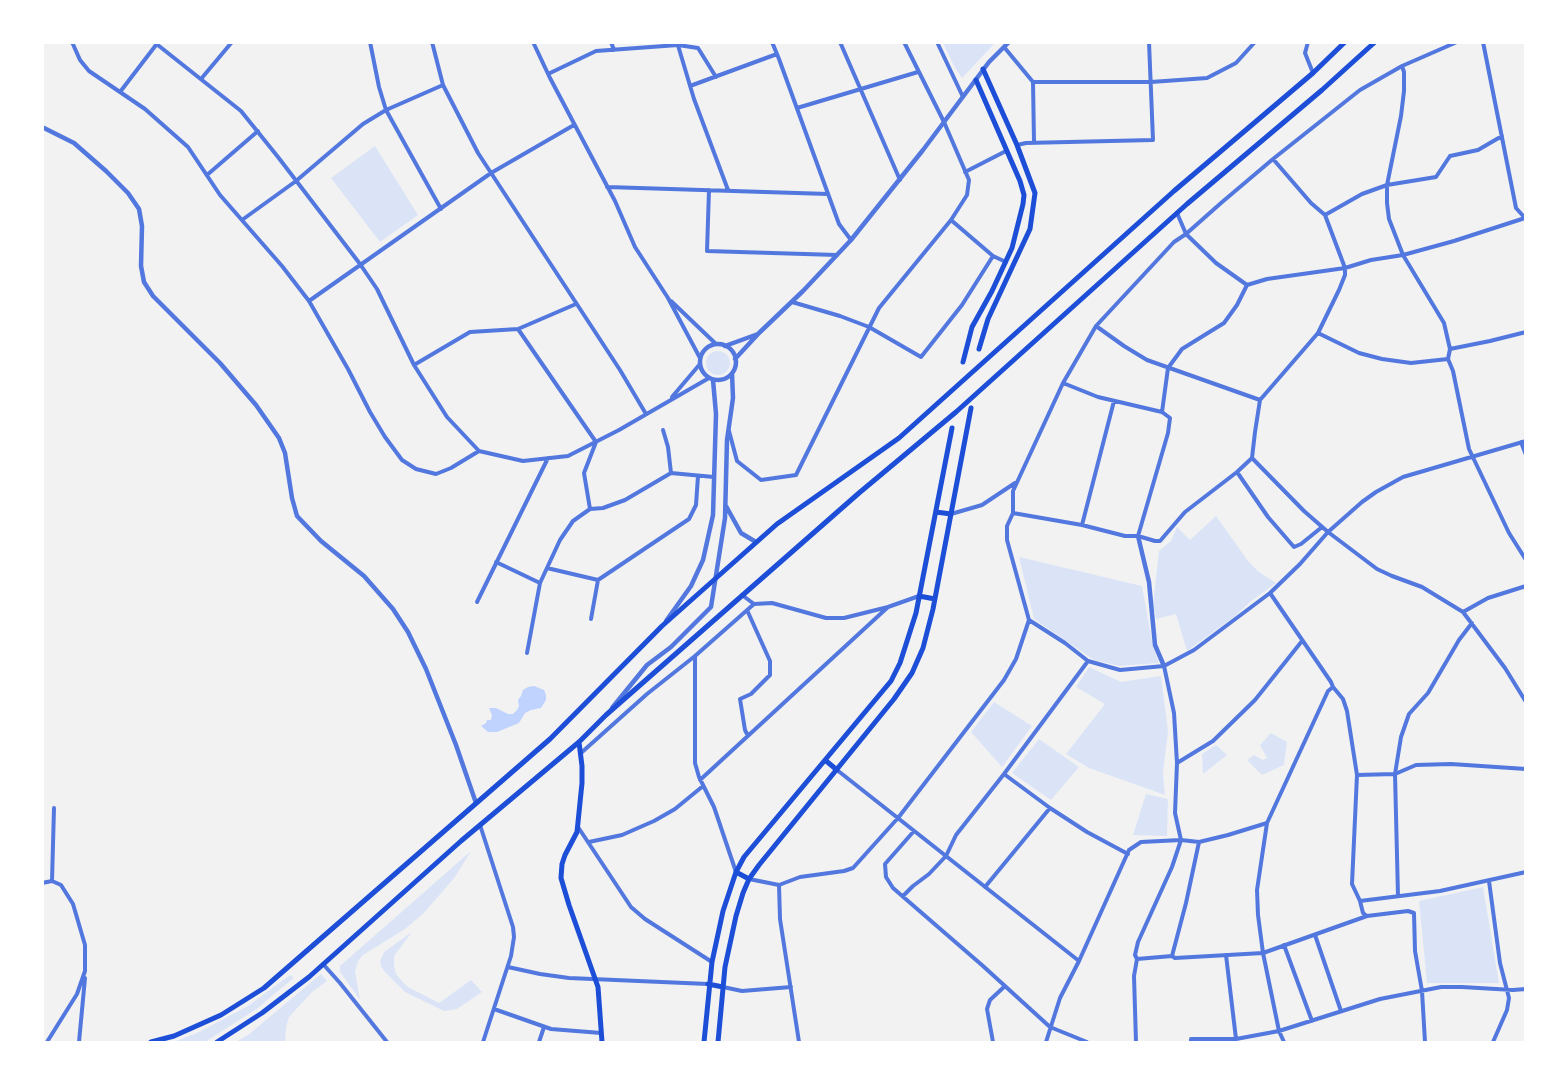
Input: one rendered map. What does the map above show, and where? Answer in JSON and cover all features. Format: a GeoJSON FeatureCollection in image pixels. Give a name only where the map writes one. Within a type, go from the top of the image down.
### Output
{"type":"FeatureCollection","features":[{"type":"Feature","properties":{"kind":"main road"},"geometry":{"type":"LineString","coordinates":[[152,1042],[174,1036],[221,1015],[264,988],[550,739],[662,626],[756,542],[777,524],[899,438],[1174,191],[1313,72],[1345,42]]}},
{"type":"Feature","properties":{"kind":"main road"},"geometry":{"type":"LineString","coordinates":[[218,1042],[262,1013],[323,964],[480,825],[579,742],[606,715],[742,595],[956,412],[1177,213],[1376,42]]}},
{"type":"Feature","properties":{"kind":"main road"},"geometry":{"type":"LineString","coordinates":[[979,349],[988,319],[1030,229],[1035,193],[1017,145],[983,69]]}},
{"type":"Feature","properties":{"kind":"main road"},"geometry":{"type":"LineString","coordinates":[[963,362],[972,327],[992,292],[1012,248],[1024,195],[1020,181],[976,80]]}},
{"type":"Feature","properties":{"kind":"main road"},"geometry":{"type":"LineString","coordinates":[[1006,152],[1017,145]]}},
{"type":"Feature","properties":{"kind":"main road"},"geometry":{"type":"LineString","coordinates":[[1006,262],[1013,265]]}},
{"type":"Feature","properties":{"kind":"main road"},"geometry":{"type":"LineString","coordinates":[[718,1042],[725,968],[736,916],[749,879],[894,699],[914,668],[923,648],[935,599],[971,408]]}},
{"type":"Feature","properties":{"kind":"main road"},"geometry":{"type":"LineString","coordinates":[[704,1042],[708,984],[712,962],[723,912],[736,872],[744,857],[890,682],[900,663],[919,596],[952,428]]}},
{"type":"Feature","properties":{"kind":"main road"},"geometry":{"type":"LineString","coordinates":[[936,512],[951,514]]}},
{"type":"Feature","properties":{"kind":"main road"},"geometry":{"type":"LineString","coordinates":[[919,596],[935,599]]}},
{"type":"Feature","properties":{"kind":"main road"},"geometry":{"type":"LineString","coordinates":[[579,742],[582,783],[578,828],[575,839],[565,855],[561,878],[596,980],[602,1042]]}},
{"type":"Feature","properties":{"kind":"main road"},"geometry":{"type":"LineString","coordinates":[[825,760],[837,770]]}},
{"type":"Feature","properties":{"kind":"main road"},"geometry":{"type":"LineString","coordinates":[[736,872],[749,879]]}},
{"type":"Feature","properties":{"kind":"main road"},"geometry":{"type":"LineString","coordinates":[[708,984],[724,987]]}},
{"type":"Feature","properties":{"kind":"street"},"geometry":{"type":"LineString","coordinates":[[72,42],[80,60],[88,71],[145,109],[188,147],[220,194],[282,266],[309,301],[370,412],[402,460],[416,469],[436,474],[451,468],[479,451]]}},
{"type":"Feature","properties":{"kind":"street"},"geometry":{"type":"LineString","coordinates":[[201,79],[232,42]]}},
{"type":"Feature","properties":{"kind":"street"},"geometry":{"type":"LineString","coordinates":[[370,42],[386,110],[441,209]]}},
{"type":"Feature","properties":{"kind":"street"},"geometry":{"type":"LineString","coordinates":[[432,42],[443,85],[478,153],[620,370],[646,414]]}},
{"type":"Feature","properties":{"kind":"street"},"geometry":{"type":"LineString","coordinates":[[533,42],[607,187],[635,247],[668,298],[700,361],[704,374],[711,379],[716,414],[713,515],[703,560],[691,586],[662,626]]}},
{"type":"Feature","properties":{"kind":"street"},"geometry":{"type":"LineString","coordinates":[[611,42],[614,50]]}},
{"type":"Feature","properties":{"kind":"street"},"geometry":{"type":"LineString","coordinates":[[772,42],[828,194],[840,224],[851,240]]}},
{"type":"Feature","properties":{"kind":"street"},"geometry":{"type":"LineString","coordinates":[[840,42],[900,180]]}},
{"type":"Feature","properties":{"kind":"street"},"geometry":{"type":"LineString","coordinates":[[729,429],[736,461],[761,480],[796,475],[880,308],[951,220],[967,194],[968,180],[965,172],[944,122],[904,42]]}},
{"type":"Feature","properties":{"kind":"street"},"geometry":{"type":"LineString","coordinates":[[938,42],[963,97]]}},
{"type":"Feature","properties":{"kind":"street"},"geometry":{"type":"LineString","coordinates":[[606,715],[647,665],[671,647],[711,607],[725,518],[729,429],[733,398],[732,373],[736,360],[759,333],[792,302],[851,240],[900,180],[983,69],[1009,42]]}},
{"type":"Feature","properties":{"kind":"street"},"geometry":{"type":"LineString","coordinates":[[1017,145],[1034,142],[1153,140],[1150,42]]}},
{"type":"Feature","properties":{"kind":"street"},"geometry":{"type":"LineString","coordinates":[[1033,82],[1151,82],[1207,78],[1236,63],[1254,42]]}},
{"type":"Feature","properties":{"kind":"street"},"geometry":{"type":"LineString","coordinates":[[1308,42],[1305,53],[1313,72]]}},
{"type":"Feature","properties":{"kind":"street"},"geometry":{"type":"LineString","coordinates":[[749,879],[779,885],[800,877],[853,868],[898,818],[1004,680],[1016,659],[1029,620],[1008,540],[1008,526],[1013,514],[1015,483],[1063,383],[1096,326],[1174,242],[1186,234],[1273,159],[1360,90],[1402,66],[1457,42]]}},
{"type":"Feature","properties":{"kind":"street"},"geometry":{"type":"LineString","coordinates":[[1162,412],[1168,368],[1182,349],[1224,323],[1237,305],[1247,285],[1267,279],[1344,268],[1371,260],[1404,255],[1525,218],[1516,208],[1483,42]]}},
{"type":"Feature","properties":{"kind":"street"},"geometry":{"type":"LineString","coordinates":[[120,92],[155,44],[241,111],[360,264],[377,289],[414,365],[447,417],[479,451],[523,461],[568,456],[671,399],[711,379],[724,379],[732,373]]}},
{"type":"Feature","properties":{"kind":"street"},"geometry":{"type":"LineString","coordinates":[[548,74],[596,52],[677,44],[698,48],[716,77]]}},
{"type":"Feature","properties":{"kind":"street"},"geometry":{"type":"LineString","coordinates":[[677,44],[690,86],[728,190]]}},
{"type":"Feature","properties":{"kind":"street"},"geometry":{"type":"LineString","coordinates":[[1004,47],[1033,82],[1034,142]]}},
{"type":"Feature","properties":{"kind":"street"},"geometry":{"type":"LineString","coordinates":[[690,86],[777,54]]}},
{"type":"Feature","properties":{"kind":"street"},"geometry":{"type":"LineString","coordinates":[[1402,66],[1404,72],[1404,91],[1401,116],[1387,185],[1389,220],[1404,255],[1444,323],[1450,349],[1448,359],[1453,371],[1469,449],[1509,533],[1526,560]]}},
{"type":"Feature","properties":{"kind":"street"},"geometry":{"type":"LineString","coordinates":[[797,108],[918,72]]}},
{"type":"Feature","properties":{"kind":"street"},"geometry":{"type":"LineString","coordinates":[[242,220],[296,181],[363,124],[386,110],[443,85]]}},
{"type":"Feature","properties":{"kind":"street"},"geometry":{"type":"LineString","coordinates":[[309,301],[491,173],[574,125]]}},
{"type":"Feature","properties":{"kind":"street"},"geometry":{"type":"LineString","coordinates":[[42,127],[74,143],[123,187],[139,209],[142,226],[141,266],[144,282],[153,296],[220,363],[256,405],[279,438],[285,453],[292,498],[297,516],[322,541],[364,576],[393,609],[408,632],[426,669],[456,745],[476,803]]}},
{"type":"Feature","properties":{"kind":"street"},"geometry":{"type":"LineString","coordinates":[[207,175],[258,131]]}},
{"type":"Feature","properties":{"kind":"street"},"geometry":{"type":"LineString","coordinates":[[1325,214],[1362,194],[1387,185],[1436,177],[1450,156],[1478,150],[1502,136]]}},
{"type":"Feature","properties":{"kind":"street"},"geometry":{"type":"LineString","coordinates":[[965,172],[1006,152]]}},
{"type":"Feature","properties":{"kind":"street"},"geometry":{"type":"LineString","coordinates":[[1013,514],[1160,541],[1184,512],[1237,472],[1252,458],[1254,432],[1260,400],[1318,333],[1345,276],[1344,268],[1325,214],[1311,202],[1273,159]]}},
{"type":"Feature","properties":{"kind":"street"},"geometry":{"type":"LineString","coordinates":[[607,187],[828,194]]}},
{"type":"Feature","properties":{"kind":"street"},"geometry":{"type":"LineString","coordinates":[[709,190],[707,251],[837,255]]}},
{"type":"Feature","properties":{"kind":"street"},"geometry":{"type":"LineString","coordinates":[[1177,213],[1186,234],[1216,262],[1247,285]]}},
{"type":"Feature","properties":{"kind":"street"},"geometry":{"type":"LineString","coordinates":[[951,220],[993,256],[1006,262]]}},
{"type":"Feature","properties":{"kind":"street"},"geometry":{"type":"LineString","coordinates":[[792,302],[840,316],[869,327],[921,357],[962,306],[993,256]]}},
{"type":"Feature","properties":{"kind":"street"},"geometry":{"type":"LineString","coordinates":[[668,298],[716,344],[730,349],[736,360]]}},
{"type":"Feature","properties":{"kind":"street"},"geometry":{"type":"LineString","coordinates":[[414,365],[470,332],[518,329],[576,304]]}},
{"type":"Feature","properties":{"kind":"street"},"geometry":{"type":"LineString","coordinates":[[1096,326],[1147,360],[1260,400]]}},
{"type":"Feature","properties":{"kind":"street"},"geometry":{"type":"LineString","coordinates":[[518,329],[596,442]]}},
{"type":"Feature","properties":{"kind":"street"},"geometry":{"type":"LineString","coordinates":[[1450,349],[1526,332]]}},
{"type":"Feature","properties":{"kind":"street"},"geometry":{"type":"LineString","coordinates":[[725,346],[759,333]]}},
{"type":"Feature","properties":{"kind":"street"},"geometry":{"type":"LineString","coordinates":[[1318,333],[1359,353],[1382,359],[1411,363],[1448,359]]}},
{"type":"Feature","properties":{"kind":"street"},"geometry":{"type":"LineString","coordinates":[[671,399],[700,361],[706,348],[716,344]]}},
{"type":"Feature","properties":{"kind":"street"},"geometry":{"type":"LineString","coordinates":[[1063,383],[1098,397],[1162,412],[1170,418],[1168,433],[1138,536],[1149,582],[1155,645],[1164,666],[1174,713],[1177,764],[1175,813],[1181,840],[1172,867],[1138,942],[1135,955],[1137,959],[1134,976],[1136,1042]]}},
{"type":"Feature","properties":{"kind":"street"},"geometry":{"type":"LineString","coordinates":[[1082,526],[1114,401]]}},
{"type":"Feature","properties":{"kind":"street"},"geometry":{"type":"LineString","coordinates":[[663,430],[668,447],[670,473]]}},
{"type":"Feature","properties":{"kind":"street"},"geometry":{"type":"LineString","coordinates":[[590,508],[584,473],[596,442]]}},
{"type":"Feature","properties":{"kind":"street"},"geometry":{"type":"LineString","coordinates":[[1029,620],[1065,643],[1088,661],[1120,670],[1164,666],[1194,650],[1270,593],[1300,564],[1328,532],[1362,502],[1383,488],[1404,477],[1523,442],[1526,455]]}},
{"type":"Feature","properties":{"kind":"street"},"geometry":{"type":"LineString","coordinates":[[477,602],[548,458]]}},
{"type":"Feature","properties":{"kind":"street"},"geometry":{"type":"LineString","coordinates":[[1252,458],[1322,527],[1377,569],[1422,587],[1463,612],[1506,668],[1526,702]]}},
{"type":"Feature","properties":{"kind":"street"},"geometry":{"type":"LineString","coordinates":[[1237,472],[1268,517],[1294,547],[1301,544],[1322,527]]}},
{"type":"Feature","properties":{"kind":"street"},"geometry":{"type":"LineString","coordinates":[[527,653],[540,583],[560,540],[573,521],[590,508],[603,508],[625,500],[670,473],[714,477]]}},
{"type":"Feature","properties":{"kind":"street"},"geometry":{"type":"LineString","coordinates":[[547,568],[598,580],[689,519],[696,504],[698,476]]}},
{"type":"Feature","properties":{"kind":"street"},"geometry":{"type":"LineString","coordinates":[[951,514],[982,505],[1015,483]]}},
{"type":"Feature","properties":{"kind":"street"},"geometry":{"type":"LineString","coordinates":[[725,504],[741,533],[756,542]]}},
{"type":"Feature","properties":{"kind":"street"},"geometry":{"type":"LineString","coordinates":[[496,562],[540,583]]}},
{"type":"Feature","properties":{"kind":"street"},"geometry":{"type":"LineString","coordinates":[[592,620],[598,580]]}},
{"type":"Feature","properties":{"kind":"street"},"geometry":{"type":"LineString","coordinates":[[1463,612],[1488,598],[1526,586]]}},
{"type":"Feature","properties":{"kind":"street"},"geometry":{"type":"LineString","coordinates":[[1270,593],[1331,682],[1332,687],[1343,699],[1347,711],[1357,776],[1352,884],[1363,913],[1367,916]]}},
{"type":"Feature","properties":{"kind":"street"},"geometry":{"type":"LineString","coordinates":[[742,595],[754,604]]}},
{"type":"Feature","properties":{"kind":"street"},"geometry":{"type":"LineString","coordinates":[[581,753],[647,694],[695,656],[754,604],[772,603],[826,618],[844,618],[919,596]]}},
{"type":"Feature","properties":{"kind":"street"},"geometry":{"type":"LineString","coordinates":[[700,780],[888,606]]}},
{"type":"Feature","properties":{"kind":"street"},"geometry":{"type":"LineString","coordinates":[[747,610],[770,662],[770,675],[751,694],[740,699],[745,730],[748,736]]}},
{"type":"Feature","properties":{"kind":"street"},"geometry":{"type":"LineString","coordinates":[[1398,896],[1395,774],[1401,737],[1409,714],[1428,693],[1458,640],[1472,623]]}},
{"type":"Feature","properties":{"kind":"street"},"geometry":{"type":"LineString","coordinates":[[1177,764],[1213,741],[1255,700],[1302,641]]}},
{"type":"Feature","properties":{"kind":"street"},"geometry":{"type":"LineString","coordinates":[[695,656],[695,763],[700,780],[714,807],[736,872]]}},
{"type":"Feature","properties":{"kind":"street"},"geometry":{"type":"LineString","coordinates":[[903,896],[930,874],[946,856],[956,835],[1088,661]]}},
{"type":"Feature","properties":{"kind":"street"},"geometry":{"type":"LineString","coordinates":[[1284,1042],[1279,1031],[1262,953],[1257,890],[1267,823],[1328,691],[1332,687]]}},
{"type":"Feature","properties":{"kind":"street"},"geometry":{"type":"LineString","coordinates":[[1357,776],[1395,774],[1416,765],[1451,764],[1526,769]]}},
{"type":"Feature","properties":{"kind":"street"},"geometry":{"type":"LineString","coordinates":[[837,770],[1079,961]]}},
{"type":"Feature","properties":{"kind":"street"},"geometry":{"type":"LineString","coordinates":[[1004,774],[1050,808],[1087,832],[1128,854]]}},
{"type":"Feature","properties":{"kind":"street"},"geometry":{"type":"LineString","coordinates":[[589,842],[622,835],[654,822],[675,809],[703,786]]}},
{"type":"Feature","properties":{"kind":"street"},"geometry":{"type":"LineString","coordinates":[[52,880],[54,808]]}},
{"type":"Feature","properties":{"kind":"street"},"geometry":{"type":"LineString","coordinates":[[985,887],[1050,808]]}},
{"type":"Feature","properties":{"kind":"street"},"geometry":{"type":"LineString","coordinates":[[1046,1042],[1060,998],[1130,850],[1140,842],[1181,840],[1198,842],[1267,823]]}},
{"type":"Feature","properties":{"kind":"street"},"geometry":{"type":"LineString","coordinates":[[480,825],[514,932],[513,951],[483,1042]]}},
{"type":"Feature","properties":{"kind":"street"},"geometry":{"type":"LineString","coordinates":[[578,828],[589,842],[620,894],[637,913],[712,962]]}},
{"type":"Feature","properties":{"kind":"street"},"geometry":{"type":"LineString","coordinates":[[914,830],[885,864],[886,877],[892,888],[1050,1027],[1087,1042]]}},
{"type":"Feature","properties":{"kind":"street"},"geometry":{"type":"LineString","coordinates":[[1172,956],[1186,904],[1198,842]]}},
{"type":"Feature","properties":{"kind":"street"},"geometry":{"type":"LineString","coordinates":[[1360,901],[1440,891],[1526,872]]}},
{"type":"Feature","properties":{"kind":"street"},"geometry":{"type":"LineString","coordinates":[[42,883],[52,880],[61,885],[73,904],[85,945],[85,971],[79,1042]]}},
{"type":"Feature","properties":{"kind":"street"},"geometry":{"type":"LineString","coordinates":[[1489,881],[1500,963],[1509,998],[1507,1010],[1493,1042]]}},
{"type":"Feature","properties":{"kind":"street"},"geometry":{"type":"LineString","coordinates":[[779,885],[780,919],[800,1042]]}},
{"type":"Feature","properties":{"kind":"street"},"geometry":{"type":"LineString","coordinates":[[1137,959],[1262,953],[1367,916],[1408,911],[1414,913],[1415,951],[1422,991],[1425,1042]]}},
{"type":"Feature","properties":{"kind":"street"},"geometry":{"type":"LineString","coordinates":[[1315,935],[1341,1011]]}},
{"type":"Feature","properties":{"kind":"street"},"geometry":{"type":"LineString","coordinates":[[1284,945],[1312,1020]]}},
{"type":"Feature","properties":{"kind":"street"},"geometry":{"type":"LineString","coordinates":[[1226,955],[1236,1039]]}},
{"type":"Feature","properties":{"kind":"street"},"geometry":{"type":"LineString","coordinates":[[323,964],[387,1042]]}},
{"type":"Feature","properties":{"kind":"street"},"geometry":{"type":"LineString","coordinates":[[508,967],[557,977],[708,984]]}},
{"type":"Feature","properties":{"kind":"street"},"geometry":{"type":"LineString","coordinates":[[47,1042],[78,994],[85,971]]}},
{"type":"Feature","properties":{"kind":"street"},"geometry":{"type":"LineString","coordinates":[[993,1042],[987,1009],[990,1000],[1005,986]]}},
{"type":"Feature","properties":{"kind":"street"},"geometry":{"type":"LineString","coordinates":[[1191,1042],[1191,1039],[1236,1039],[1279,1031],[1380,999],[1440,988],[1462,986],[1508,990],[1526,989]]}},
{"type":"Feature","properties":{"kind":"street"},"geometry":{"type":"LineString","coordinates":[[724,987],[742,991],[791,987]]}},
{"type":"Feature","properties":{"kind":"street"},"geometry":{"type":"LineString","coordinates":[[494,1009],[544,1027],[601,1033]]}},
{"type":"Feature","properties":{"kind":"street"},"geometry":{"type":"LineString","coordinates":[[539,1042],[544,1027]]}},
{"type":"Feature","properties":{"kind":"shaded area"},"geometry":{"type":"Polygon","coordinates":[[[943,43],[995,43],[962,78],[943,43]]]}},
{"type":"Feature","properties":{"kind":"shaded area"},"geometry":{"type":"Polygon","coordinates":[[[375,146],[418,215],[380,242],[331,178],[375,146]]]}},
{"type":"Feature","properties":{"kind":"shaded area"},"geometry":{"type":"Polygon","coordinates":[[[718,351],[727,354],[730,363],[727,372],[718,375],[709,372],[706,363],[709,354],[718,351]]]}},
{"type":"Feature","properties":{"kind":"shaded area"},"geometry":{"type":"Polygon","coordinates":[[[1216,516],[1248,561],[1259,572],[1276,583],[1250,602],[1234,617],[1187,651],[1176,614],[1156,619],[1153,604],[1159,551],[1171,541],[1177,527],[1190,540],[1216,516]]]}},
{"type":"Feature","properties":{"kind":"shaded area"},"geometry":{"type":"Polygon","coordinates":[[[1019,557],[1142,586],[1153,646],[1159,663],[1119,666],[1094,660],[1034,619],[1019,557]]]}},
{"type":"Feature","properties":{"kind":"shaded area"},"geometry":{"type":"Polygon","coordinates":[[[1089,667],[1121,682],[1161,676],[1168,731],[1163,773],[1165,795],[1089,768],[1066,754],[1105,704],[1076,687],[1089,667]]]}},
{"type":"Feature","properties":{"kind":"shaded area"},"geometry":{"type":"Polygon","coordinates":[[[994,702],[1032,726],[1002,767],[971,732],[994,702]]]}},
{"type":"Feature","properties":{"kind":"shaded area"},"geometry":{"type":"Polygon","coordinates":[[[1271,733],[1287,742],[1284,765],[1262,775],[1247,760],[1254,755],[1263,760],[1267,758],[1260,745],[1271,733]]]}},
{"type":"Feature","properties":{"kind":"shaded area"},"geometry":{"type":"Polygon","coordinates":[[[1039,739],[1079,767],[1051,800],[1012,773],[1039,739]]]}},
{"type":"Feature","properties":{"kind":"shaded area"},"geometry":{"type":"Polygon","coordinates":[[[1216,745],[1227,755],[1203,774],[1202,754],[1216,745]]]}},
{"type":"Feature","properties":{"kind":"shaded area"},"geometry":{"type":"Polygon","coordinates":[[[1146,794],[1168,799],[1167,836],[1133,835],[1146,794]]]}},
{"type":"Feature","properties":{"kind":"shaded area"},"geometry":{"type":"Polygon","coordinates":[[[471,851],[455,877],[423,914],[405,929],[363,955],[358,961],[355,971],[360,1000],[340,972],[340,966],[471,851]]]}},
{"type":"Feature","properties":{"kind":"shaded area"},"geometry":{"type":"Polygon","coordinates":[[[1483,887],[1499,983],[1427,983],[1419,901],[1483,887]]]}},
{"type":"Feature","properties":{"kind":"shaded area"},"geometry":{"type":"Polygon","coordinates":[[[412,932],[394,956],[396,974],[408,987],[439,1003],[471,980],[482,992],[457,1009],[444,1011],[405,992],[384,971],[380,961],[384,952],[412,932]]]}},
{"type":"Feature","properties":{"kind":"shaded area"},"geometry":{"type":"Polygon","coordinates":[[[321,974],[327,981],[312,992],[289,1017],[285,1042],[236,1042],[248,1035],[321,974]]]}},
{"type":"Feature","properties":{"kind":"shaded area"},"geometry":{"type":"Polygon","coordinates":[[[290,975],[294,978],[258,1008],[205,1042],[174,1042],[199,1032],[248,1006],[290,975]]]}},
{"type":"Feature","properties":{"kind":"water"},"geometry":{"type":"Polygon","coordinates":[[[534,686],[544,690],[546,695],[546,700],[541,708],[525,713],[519,723],[497,732],[488,732],[481,726],[487,720],[491,720],[492,715],[489,708],[496,708],[508,714],[513,714],[519,706],[518,700],[523,690],[534,686]]]}}]}
